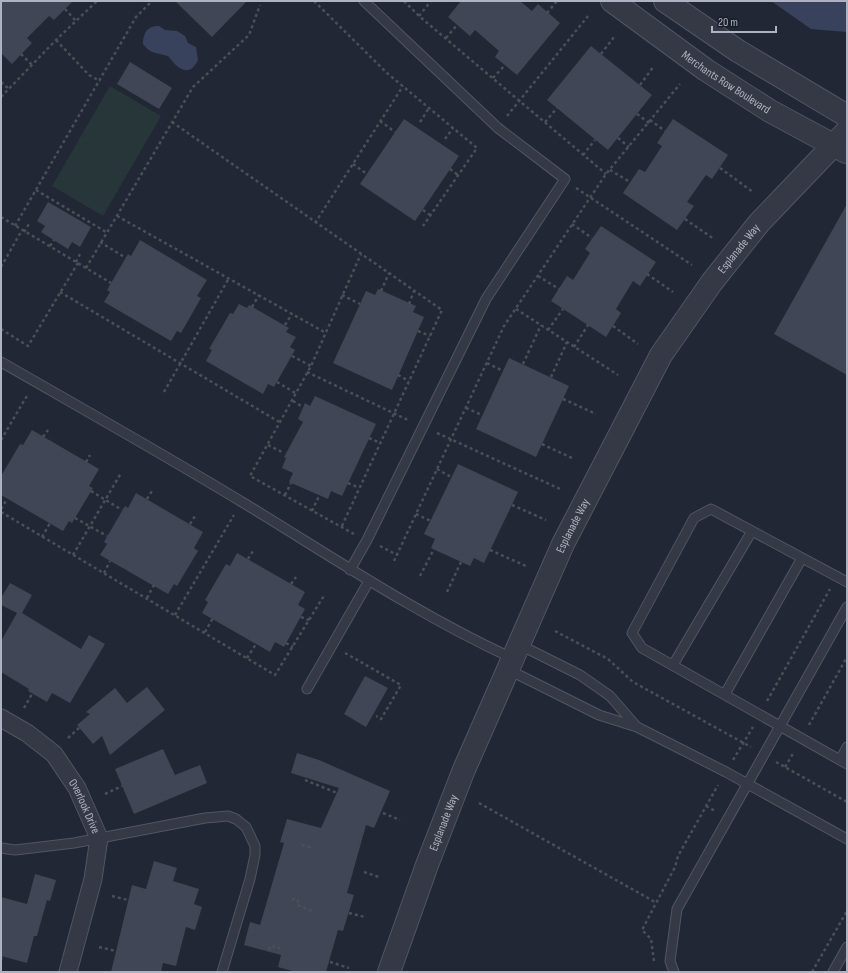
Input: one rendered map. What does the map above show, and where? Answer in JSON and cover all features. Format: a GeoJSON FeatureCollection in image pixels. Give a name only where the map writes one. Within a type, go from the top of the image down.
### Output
{"type":"FeatureCollection","features":[{"type":"Feature","properties":{"kind":"street","name":"Merchants Row Boulevard"},"geometry":{"type":"LineString","coordinates":[[612,1],[706,70],[770,111],[842,143]]}},
{"type":"Feature","properties":{"kind":"street"},"geometry":{"type":"LineString","coordinates":[[665,1],[738,51],[847,116]]}},
{"type":"Feature","properties":{"kind":"street","name":"Esplanade Way"},"geometry":{"type":"LineString","coordinates":[[389,972],[427,865],[463,772],[563,544],[661,355],[712,282],[759,223],[842,143]]}},
{"type":"Feature","properties":{"kind":"street","name":"Overlook Drive"},"geometry":{"type":"LineString","coordinates":[[1,718],[27,733],[54,754],[77,788],[99,838],[93,879],[68,972]]}},
{"type":"Feature","properties":{"kind":"lane"},"geometry":{"type":"LineString","coordinates":[[350,570],[367,540],[486,299],[565,180],[498,128],[364,1]]}},
{"type":"Feature","properties":{"kind":"lane"},"geometry":{"type":"LineString","coordinates":[[1,362],[242,502],[350,570],[471,639],[514,658],[580,675],[610,696],[637,727]]}},
{"type":"Feature","properties":{"kind":"lane"},"geometry":{"type":"LineString","coordinates":[[847,582],[711,509],[694,518],[632,632],[642,648],[844,762],[847,747]]}},
{"type":"Feature","properties":{"kind":"lane"},"geometry":{"type":"LineString","coordinates":[[673,665],[752,531]]}},
{"type":"Feature","properties":{"kind":"lane"},"geometry":{"type":"LineString","coordinates":[[725,694],[802,558]]}},
{"type":"Feature","properties":{"kind":"lane"},"geometry":{"type":"LineString","coordinates":[[307,689],[369,581]]}},
{"type":"Feature","properties":{"kind":"lane"},"geometry":{"type":"LineString","coordinates":[[674,972],[670,961],[677,909],[847,607]]}},
{"type":"Feature","properties":{"kind":"lane"},"geometry":{"type":"LineString","coordinates":[[514,658],[599,715],[637,727],[747,784],[847,839]]}},
{"type":"Feature","properties":{"kind":"lane"},"geometry":{"type":"LineString","coordinates":[[1,848],[15,850],[99,838],[228,816],[236,819],[246,827],[255,846],[254,864],[222,972]]}},
{"type":"Feature","properties":{"kind":"lane"},"geometry":{"type":"LineString","coordinates":[[833,972],[847,947]]}},
{"type":"Feature","properties":{"kind":"path"},"geometry":{"type":"LineString","coordinates":[[1,97],[56,40],[97,1]]}},
{"type":"Feature","properties":{"kind":"path"},"geometry":{"type":"LineString","coordinates":[[15,226],[136,17],[152,1]]}},
{"type":"Feature","properties":{"kind":"path"},"geometry":{"type":"LineString","coordinates":[[314,1],[387,73],[477,148],[423,226]]}},
{"type":"Feature","properties":{"kind":"path"},"geometry":{"type":"LineString","coordinates":[[404,1],[419,16],[606,174]]}},
{"type":"Feature","properties":{"kind":"path"},"geometry":{"type":"LineString","coordinates":[[419,16],[431,1]]}},
{"type":"Feature","properties":{"kind":"path"},"geometry":{"type":"LineString","coordinates":[[548,13],[557,1]]}},
{"type":"Feature","properties":{"kind":"path"},"geometry":{"type":"LineString","coordinates":[[86,268],[193,87],[249,35],[260,5]]}},
{"type":"Feature","properties":{"kind":"path"},"geometry":{"type":"LineString","coordinates":[[64,9],[76,21]]}},
{"type":"Feature","properties":{"kind":"path"},"geometry":{"type":"LineString","coordinates":[[498,128],[588,16]]}},
{"type":"Feature","properties":{"kind":"path"},"geometry":{"type":"LineString","coordinates":[[446,38],[457,25]]}},
{"type":"Feature","properties":{"kind":"path"},"geometry":{"type":"LineString","coordinates":[[601,54],[614,37]]}},
{"type":"Feature","properties":{"kind":"path"},"geometry":{"type":"LineString","coordinates":[[56,40],[89,75],[100,81]]}},
{"type":"Feature","properties":{"kind":"path"},"geometry":{"type":"LineString","coordinates":[[21,54],[32,65]]}},
{"type":"Feature","properties":{"kind":"path"},"geometry":{"type":"LineString","coordinates":[[493,78],[505,65]]}},
{"type":"Feature","properties":{"kind":"path"},"geometry":{"type":"LineString","coordinates":[[640,85],[654,66]]}},
{"type":"Feature","properties":{"kind":"path"},"geometry":{"type":"LineString","coordinates":[[1,82],[8,89]]}},
{"type":"Feature","properties":{"kind":"path"},"geometry":{"type":"LineString","coordinates":[[394,561],[504,326],[606,174],[680,84]]}},
{"type":"Feature","properties":{"kind":"path"},"geometry":{"type":"LineString","coordinates":[[315,223],[403,86]]}},
{"type":"Feature","properties":{"kind":"path"},"geometry":{"type":"LineString","coordinates":[[420,122],[429,108]]}},
{"type":"Feature","properties":{"kind":"path"},"geometry":{"type":"LineString","coordinates":[[544,122],[557,108]]}},
{"type":"Feature","properties":{"kind":"path"},"geometry":{"type":"LineString","coordinates":[[637,114],[665,131]]}},
{"type":"Feature","properties":{"kind":"path"},"geometry":{"type":"LineString","coordinates":[[172,122],[442,310],[341,528]]}},
{"type":"Feature","properties":{"kind":"path"},"geometry":{"type":"LineString","coordinates":[[380,122],[395,132]]}},
{"type":"Feature","properties":{"kind":"path"},"geometry":{"type":"LineString","coordinates":[[445,139],[453,128]]}},
{"type":"Feature","properties":{"kind":"path"},"geometry":{"type":"LineString","coordinates":[[618,138],[629,147]]}},
{"type":"Feature","properties":{"kind":"path"},"geometry":{"type":"LineString","coordinates":[[583,155],[595,140]]}},
{"type":"Feature","properties":{"kind":"path"},"geometry":{"type":"LineString","coordinates":[[353,164],[367,174]]}},
{"type":"Feature","properties":{"kind":"path"},"geometry":{"type":"LineString","coordinates":[[720,168],[753,192]]}},
{"type":"Feature","properties":{"kind":"path"},"geometry":{"type":"LineString","coordinates":[[450,169],[458,175]]}},
{"type":"Feature","properties":{"kind":"path"},"geometry":{"type":"LineString","coordinates":[[610,170],[630,182]]}},
{"type":"Feature","properties":{"kind":"path"},"geometry":{"type":"LineString","coordinates":[[565,180],[692,265]]}},
{"type":"Feature","properties":{"kind":"path"},"geometry":{"type":"LineString","coordinates":[[36,190],[106,232]]}},
{"type":"Feature","properties":{"kind":"path"},"geometry":{"type":"LineString","coordinates":[[423,210],[430,215]]}},
{"type":"Feature","properties":{"kind":"path"},"geometry":{"type":"LineString","coordinates":[[117,216],[326,333]]}},
{"type":"Feature","properties":{"kind":"path"},"geometry":{"type":"LineString","coordinates":[[1,217],[111,283]]}},
{"type":"Feature","properties":{"kind":"path"},"geometry":{"type":"LineString","coordinates":[[685,219],[714,239]]}},
{"type":"Feature","properties":{"kind":"path"},"geometry":{"type":"LineString","coordinates":[[1,267],[23,231],[29,224]]}},
{"type":"Feature","properties":{"kind":"path"},"geometry":{"type":"LineString","coordinates":[[572,224],[592,238]]}},
{"type":"Feature","properties":{"kind":"path"},"geometry":{"type":"LineString","coordinates":[[50,246],[54,240]]}},
{"type":"Feature","properties":{"kind":"path"},"geometry":{"type":"LineString","coordinates":[[100,242],[126,258]]}},
{"type":"Feature","properties":{"kind":"path"},"geometry":{"type":"LineString","coordinates":[[1,329],[28,346],[77,262],[80,254]]}},
{"type":"Feature","properties":{"kind":"path"},"geometry":{"type":"LineString","coordinates":[[361,254],[311,366],[281,424],[250,476],[341,528],[397,555]]}},
{"type":"Feature","properties":{"kind":"path"},"geometry":{"type":"LineString","coordinates":[[381,291],[389,273]]}},
{"type":"Feature","properties":{"kind":"path"},"geometry":{"type":"LineString","coordinates":[[648,274],[673,292]]}},
{"type":"Feature","properties":{"kind":"path"},"geometry":{"type":"LineString","coordinates":[[538,276],[559,289]]}},
{"type":"Feature","properties":{"kind":"path"},"geometry":{"type":"LineString","coordinates":[[164,392],[229,278]]}},
{"type":"Feature","properties":{"kind":"path"},"geometry":{"type":"LineString","coordinates":[[409,304],[414,291]]}},
{"type":"Feature","properties":{"kind":"path"},"geometry":{"type":"LineString","coordinates":[[60,292],[281,424]]}},
{"type":"Feature","properties":{"kind":"path"},"geometry":{"type":"LineString","coordinates":[[252,307],[259,295]]}},
{"type":"Feature","properties":{"kind":"path"},"geometry":{"type":"LineString","coordinates":[[342,295],[360,304]]}},
{"type":"Feature","properties":{"kind":"path"},"geometry":{"type":"LineString","coordinates":[[516,309],[618,375]]}},
{"type":"Feature","properties":{"kind":"path"},"geometry":{"type":"LineString","coordinates":[[548,330],[563,309]]}},
{"type":"Feature","properties":{"kind":"path"},"geometry":{"type":"LineString","coordinates":[[285,325],[292,314]]}},
{"type":"Feature","properties":{"kind":"path"},"geometry":{"type":"LineString","coordinates":[[523,364],[541,325]]}},
{"type":"Feature","properties":{"kind":"path"},"geometry":{"type":"LineString","coordinates":[[574,347],[588,326]]}},
{"type":"Feature","properties":{"kind":"path"},"geometry":{"type":"LineString","coordinates":[[613,326],[638,344]]}},
{"type":"Feature","properties":{"kind":"path"},"geometry":{"type":"LineString","coordinates":[[418,331],[430,336]]}},
{"type":"Feature","properties":{"kind":"path"},"geometry":{"type":"LineString","coordinates":[[551,377],[566,342]]}},
{"type":"Feature","properties":{"kind":"path"},"geometry":{"type":"LineString","coordinates":[[292,356],[311,366]]}},
{"type":"Feature","properties":{"kind":"path"},"geometry":{"type":"LineString","coordinates":[[487,363],[503,371]]}},
{"type":"Feature","properties":{"kind":"path"},"geometry":{"type":"LineString","coordinates":[[398,375],[409,381]]}},
{"type":"Feature","properties":{"kind":"path"},"geometry":{"type":"LineString","coordinates":[[1,440],[34,382]]}},
{"type":"Feature","properties":{"kind":"path"},"geometry":{"type":"LineString","coordinates":[[277,382],[297,394]]}},
{"type":"Feature","properties":{"kind":"path"},"geometry":{"type":"LineString","coordinates":[[563,398],[596,414]]}},
{"type":"Feature","properties":{"kind":"path"},"geometry":{"type":"LineString","coordinates":[[293,401],[303,407]]}},
{"type":"Feature","properties":{"kind":"path"},"geometry":{"type":"LineString","coordinates":[[466,408],[482,415]]}},
{"type":"Feature","properties":{"kind":"path"},"geometry":{"type":"LineString","coordinates":[[43,437],[48,430]]}},
{"type":"Feature","properties":{"kind":"path"},"geometry":{"type":"LineString","coordinates":[[370,438],[380,443]]}},
{"type":"Feature","properties":{"kind":"path"},"geometry":{"type":"LineString","coordinates":[[542,444],[574,459]]}},
{"type":"Feature","properties":{"kind":"path"},"geometry":{"type":"LineString","coordinates":[[268,445],[282,452]]}},
{"type":"Feature","properties":{"kind":"path"},"geometry":{"type":"LineString","coordinates":[[86,462],[90,455]]}},
{"type":"Feature","properties":{"kind":"path"},"geometry":{"type":"LineString","coordinates":[[437,470],[451,477]]}},
{"type":"Feature","properties":{"kind":"path"},"geometry":{"type":"LineString","coordinates":[[73,555],[121,473]]}},
{"type":"Feature","properties":{"kind":"path"},"geometry":{"type":"LineString","coordinates":[[285,496],[291,483]]}},
{"type":"Feature","properties":{"kind":"path"},"geometry":{"type":"LineString","coordinates":[[348,483],[359,488]]}},
{"type":"Feature","properties":{"kind":"path"},"geometry":{"type":"LineString","coordinates":[[91,491],[122,510]]}},
{"type":"Feature","properties":{"kind":"path"},"geometry":{"type":"LineString","coordinates":[[148,499],[152,491]]}},
{"type":"Feature","properties":{"kind":"path"},"geometry":{"type":"LineString","coordinates":[[312,511],[320,496]]}},
{"type":"Feature","properties":{"kind":"path"},"geometry":{"type":"LineString","coordinates":[[1,509],[7,499]]}},
{"type":"Feature","properties":{"kind":"path"},"geometry":{"type":"LineString","coordinates":[[175,615],[242,502]]}},
{"type":"Feature","properties":{"kind":"path"},"geometry":{"type":"LineString","coordinates":[[512,505],[546,520]]}},
{"type":"Feature","properties":{"kind":"path"},"geometry":{"type":"LineString","coordinates":[[1,512],[275,675],[325,594]]}},
{"type":"Feature","properties":{"kind":"path"},"geometry":{"type":"LineString","coordinates":[[416,514],[431,521]]}},
{"type":"Feature","properties":{"kind":"path"},"geometry":{"type":"LineString","coordinates":[[190,524],[195,516]]}},
{"type":"Feature","properties":{"kind":"path"},"geometry":{"type":"LineString","coordinates":[[75,518],[107,536]]}},
{"type":"Feature","properties":{"kind":"path"},"geometry":{"type":"LineString","coordinates":[[42,537],[50,523]]}},
{"type":"Feature","properties":{"kind":"path"},"geometry":{"type":"LineString","coordinates":[[420,576],[434,549]]}},
{"type":"Feature","properties":{"kind":"path"},"geometry":{"type":"LineString","coordinates":[[490,550],[526,566]]}},
{"type":"Feature","properties":{"kind":"path"},"geometry":{"type":"LineString","coordinates":[[248,560],[253,551]]}},
{"type":"Feature","properties":{"kind":"path"},"geometry":{"type":"LineString","coordinates":[[104,573],[110,561]]}},
{"type":"Feature","properties":{"kind":"path"},"geometry":{"type":"LineString","coordinates":[[448,592],[462,562]]}},
{"type":"Feature","properties":{"kind":"path"},"geometry":{"type":"LineString","coordinates":[[291,584],[296,577]]}},
{"type":"Feature","properties":{"kind":"path"},"geometry":{"type":"LineString","coordinates":[[147,598],[154,586]]}},
{"type":"Feature","properties":{"kind":"path"},"geometry":{"type":"LineString","coordinates":[[301,616],[309,620]]}},
{"type":"Feature","properties":{"kind":"path"},"geometry":{"type":"LineString","coordinates":[[205,632],[213,618]]}},
{"type":"Feature","properties":{"kind":"path"},"geometry":{"type":"LineString","coordinates":[[556,631],[608,659],[633,682],[764,754],[847,802]]}},
{"type":"Feature","properties":{"kind":"path"},"geometry":{"type":"LineString","coordinates":[[286,643],[293,647]]}},
{"type":"Feature","properties":{"kind":"path"},"geometry":{"type":"LineString","coordinates":[[247,658],[256,644]]}},
{"type":"Feature","properties":{"kind":"path"},"geometry":{"type":"LineString","coordinates":[[332,646],[401,684],[381,719],[376,716]]}},
{"type":"Feature","properties":{"kind":"path"},"geometry":{"type":"LineString","coordinates":[[786,767],[847,657]]}},
{"type":"Feature","properties":{"kind":"path"},"geometry":{"type":"LineString","coordinates":[[24,708],[32,694]]}},
{"type":"Feature","properties":{"kind":"path"},"geometry":{"type":"LineString","coordinates":[[68,738],[79,728]]}},
{"type":"Feature","properties":{"kind":"path"},"geometry":{"type":"LineString","coordinates":[[305,780],[337,793]]}},
{"type":"Feature","properties":{"kind":"path"},"geometry":{"type":"LineString","coordinates":[[105,794],[122,786]]}},
{"type":"Feature","properties":{"kind":"path"},"geometry":{"type":"LineString","coordinates":[[479,803],[655,902]]}},
{"type":"Feature","properties":{"kind":"path"},"geometry":{"type":"LineString","coordinates":[[706,806],[728,818]]}},
{"type":"Feature","properties":{"kind":"path"},"geometry":{"type":"LineString","coordinates":[[383,813],[400,820]]}},
{"type":"Feature","properties":{"kind":"path"},"geometry":{"type":"LineString","coordinates":[[302,845],[313,848]]}},
{"type":"Feature","properties":{"kind":"path"},"geometry":{"type":"LineString","coordinates":[[364,872],[379,877]]}},
{"type":"Feature","properties":{"kind":"path"},"geometry":{"type":"LineString","coordinates":[[112,896],[128,900]]}},
{"type":"Feature","properties":{"kind":"path"},"geometry":{"type":"LineString","coordinates":[[292,898],[298,900],[297,905],[312,911]]}},
{"type":"Feature","properties":{"kind":"path"},"geometry":{"type":"LineString","coordinates":[[812,972],[847,911]]}},
{"type":"Feature","properties":{"kind":"path"},"geometry":{"type":"LineString","coordinates":[[350,912],[365,917]]}},
{"type":"Feature","properties":{"kind":"path"},"geometry":{"type":"LineString","coordinates":[[268,948],[273,949],[274,946],[282,949]]}},
{"type":"Feature","properties":{"kind":"path"},"geometry":{"type":"LineString","coordinates":[[99,947],[116,951]]}},
{"type":"Feature","properties":{"kind":"path"},"geometry":{"type":"LineString","coordinates":[[330,962],[349,968]]}},
{"type":"Feature","properties":{"kind":"shaded area"},"geometry":{"type":"Polygon","coordinates":[[[110,86],[161,116],[103,216],[52,186],[110,86]]]}},
{"type":"Feature","properties":{"kind":"water"},"geometry":{"type":"Polygon","coordinates":[[[771,1],[847,1],[847,32],[811,29],[771,1]]]}},
{"type":"Feature","properties":{"kind":"water"},"geometry":{"type":"Polygon","coordinates":[[[159,26],[165,30],[177,31],[185,36],[188,43],[196,47],[198,60],[191,69],[183,70],[179,68],[168,56],[148,50],[143,44],[146,31],[151,27],[159,26]]]}},
{"type":"Feature","properties":{"kind":"building"},"geometry":{"type":"Polygon","coordinates":[[[1,1],[73,1],[54,20],[49,16],[27,38],[32,43],[12,64],[1,53],[1,1]]]}},
{"type":"Feature","properties":{"kind":"building"},"geometry":{"type":"Polygon","coordinates":[[[175,1],[247,1],[212,37],[175,1]]]}},
{"type":"Feature","properties":{"kind":"building"},"geometry":{"type":"Polygon","coordinates":[[[461,1],[520,1],[532,11],[538,4],[560,23],[517,75],[495,57],[499,51],[475,30],[470,36],[448,17],[461,1]]]}},
{"type":"Feature","properties":{"kind":"building"},"geometry":{"type":"Polygon","coordinates":[[[591,46],[652,95],[608,150],[547,100],[591,46]]]}},
{"type":"Feature","properties":{"kind":"building"},"geometry":{"type":"Polygon","coordinates":[[[130,62],[172,88],[159,109],[117,84],[130,62]]]}},
{"type":"Feature","properties":{"kind":"building"},"geometry":{"type":"Polygon","coordinates":[[[404,119],[459,156],[415,221],[360,184],[404,119]]]}},
{"type":"Feature","properties":{"kind":"building"},"geometry":{"type":"Polygon","coordinates":[[[673,119],[728,155],[712,179],[706,175],[687,202],[694,206],[677,230],[623,193],[639,169],[645,172],[662,146],[657,143],[673,119]]]}},
{"type":"Feature","properties":{"kind":"building"},"geometry":{"type":"Polygon","coordinates":[[[48,202],[91,227],[80,247],[72,242],[68,249],[41,232],[45,226],[37,221],[48,202]]]}},
{"type":"Feature","properties":{"kind":"building"},"geometry":{"type":"Polygon","coordinates":[[[847,204],[847,375],[774,334],[847,204]]]}},
{"type":"Feature","properties":{"kind":"building"},"geometry":{"type":"Polygon","coordinates":[[[601,226],[656,262],[640,286],[633,281],[616,309],[621,313],[606,337],[551,301],[567,276],[573,280],[590,253],[585,249],[601,226]]]}},
{"type":"Feature","properties":{"kind":"building"},"geometry":{"type":"Polygon","coordinates":[[[140,240],[207,280],[197,296],[201,298],[181,333],[177,331],[171,341],[104,302],[110,292],[107,290],[128,254],[131,256],[140,240]]]}},
{"type":"Feature","properties":{"kind":"building"},"geometry":{"type":"Polygon","coordinates":[[[378,289],[416,306],[413,312],[424,317],[392,390],[333,363],[366,291],[375,295],[378,289]]]}},
{"type":"Feature","properties":{"kind":"building"},"geometry":{"type":"Polygon","coordinates":[[[239,304],[247,308],[249,305],[289,328],[286,332],[296,337],[290,347],[295,350],[274,387],[268,384],[263,394],[206,361],[212,350],[209,349],[230,313],[233,314],[239,304]]]}},
{"type":"Feature","properties":{"kind":"building"},"geometry":{"type":"Polygon","coordinates":[[[509,358],[569,386],[536,457],[476,429],[509,358]]]}},
{"type":"Feature","properties":{"kind":"building"},"geometry":{"type":"Polygon","coordinates":[[[315,396],[376,424],[342,496],[331,491],[328,499],[289,482],[293,473],[282,468],[286,458],[284,457],[303,422],[298,419],[305,403],[310,406],[315,396]]]}},
{"type":"Feature","properties":{"kind":"building"},"geometry":{"type":"Polygon","coordinates":[[[32,430],[99,469],[89,486],[93,488],[72,523],[69,521],[63,531],[1,495],[1,476],[20,444],[23,445],[32,430]]]}},
{"type":"Feature","properties":{"kind":"building"},"geometry":{"type":"Polygon","coordinates":[[[458,464],[518,492],[484,563],[474,558],[470,566],[431,548],[435,539],[424,534],[458,464]]]}},
{"type":"Feature","properties":{"kind":"building"},"geometry":{"type":"Polygon","coordinates":[[[136,493],[203,532],[194,548],[198,551],[177,586],[174,584],[168,594],[100,555],[107,544],[104,542],[125,506],[128,508],[136,493]]]}},
{"type":"Feature","properties":{"kind":"building"},"geometry":{"type":"Polygon","coordinates":[[[237,553],[305,592],[298,605],[305,609],[284,647],[275,642],[270,652],[202,613],[208,602],[205,600],[226,564],[230,566],[237,553]]]}},
{"type":"Feature","properties":{"kind":"building"},"geometry":{"type":"Polygon","coordinates":[[[10,583],[32,595],[22,613],[81,649],[89,635],[105,644],[70,703],[52,693],[47,702],[1,672],[1,641],[17,613],[1,605],[1,598],[10,583]]]}},
{"type":"Feature","properties":{"kind":"building"},"geometry":{"type":"Polygon","coordinates":[[[365,676],[388,688],[366,727],[344,714],[365,676]]]}},
{"type":"Feature","properties":{"kind":"building"},"geometry":{"type":"Polygon","coordinates":[[[147,687],[165,710],[110,755],[102,736],[93,744],[77,725],[90,714],[86,712],[115,688],[127,703],[147,687]]]}},
{"type":"Feature","properties":{"kind":"building"},"geometry":{"type":"Polygon","coordinates":[[[163,749],[175,775],[200,765],[207,783],[134,814],[115,769],[163,749]]]}},
{"type":"Feature","properties":{"kind":"building"},"geometry":{"type":"Polygon","coordinates":[[[297,753],[319,760],[390,791],[374,828],[366,825],[347,893],[354,895],[343,931],[338,930],[326,972],[296,972],[278,967],[281,955],[244,945],[250,922],[260,925],[284,843],[280,842],[287,819],[321,828],[339,788],[291,773],[297,753]]]}},
{"type":"Feature","properties":{"kind":"building"},"geometry":{"type":"Polygon","coordinates":[[[154,861],[177,868],[173,881],[199,889],[194,904],[202,907],[195,930],[186,927],[176,966],[163,963],[161,972],[111,972],[132,885],[146,889],[154,861]]]}},
{"type":"Feature","properties":{"kind":"building"},"geometry":{"type":"Polygon","coordinates":[[[35,874],[56,880],[50,901],[47,900],[37,936],[34,936],[27,963],[1,956],[1,897],[27,904],[35,874]]]}}]}
